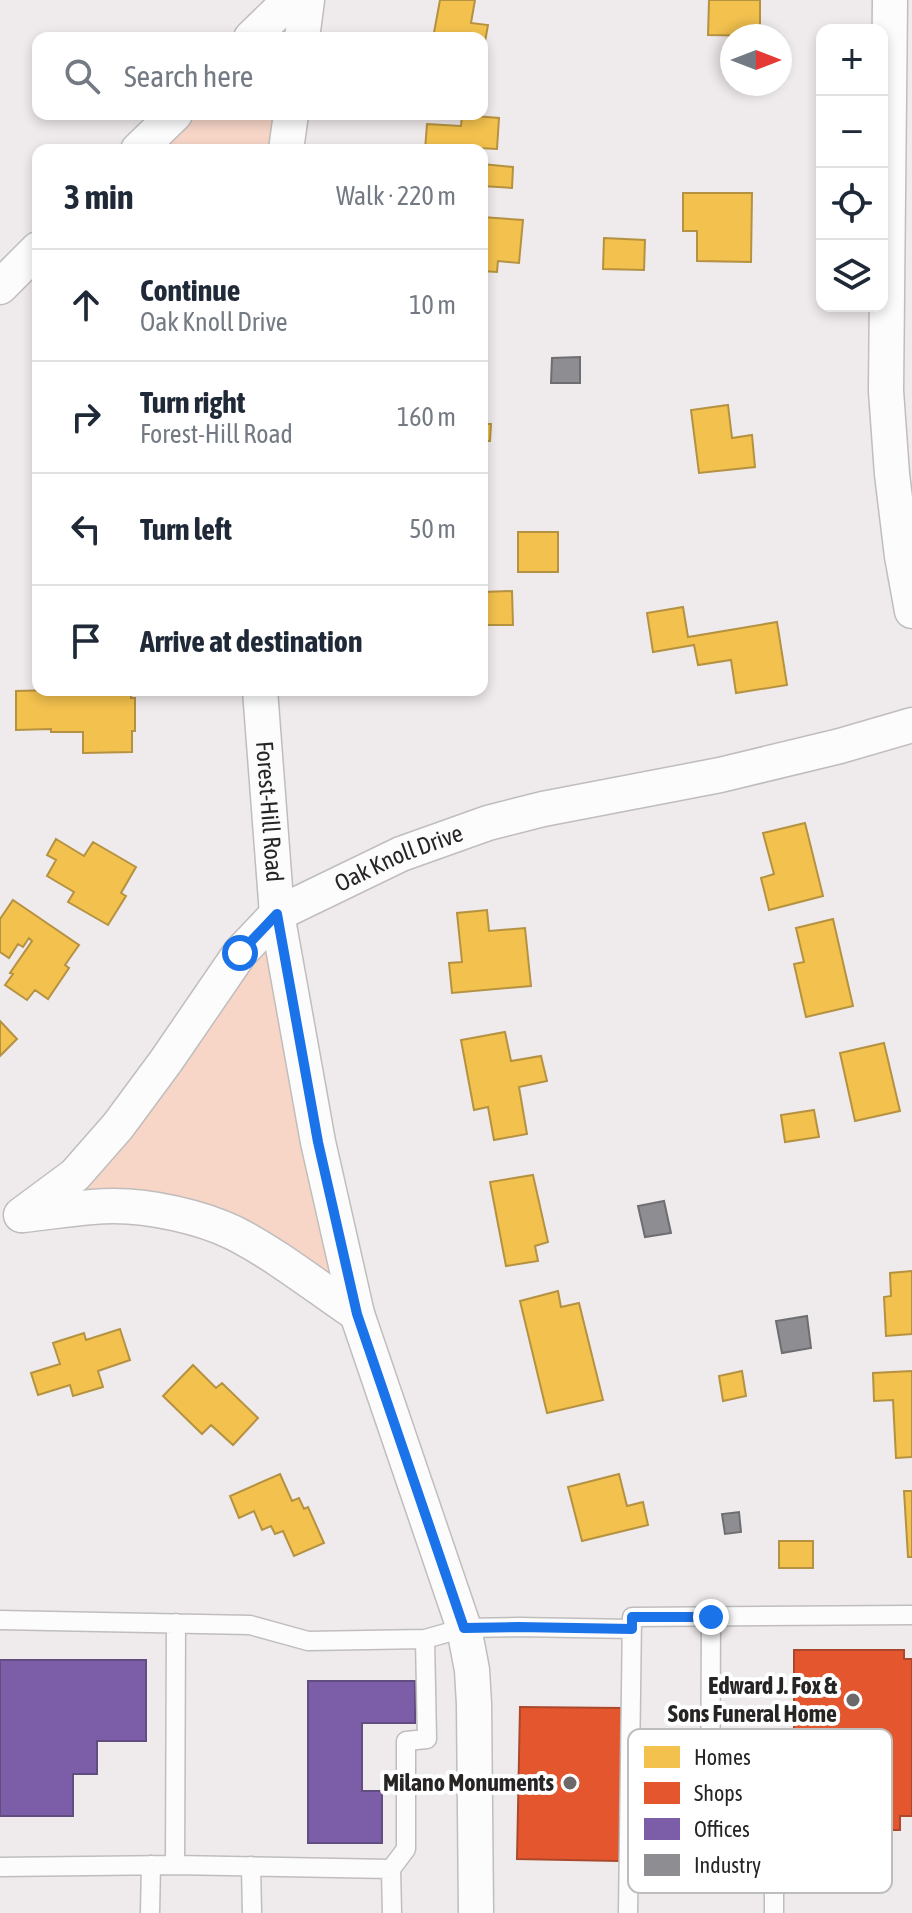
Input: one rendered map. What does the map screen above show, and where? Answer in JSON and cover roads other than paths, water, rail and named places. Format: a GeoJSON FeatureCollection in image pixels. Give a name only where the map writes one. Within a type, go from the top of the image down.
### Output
{"type":"FeatureCollection","features":[{"type":"Feature","properties":{"kind":"street"},"geometry":{"type":"LineString","coordinates":[[257,32],[290,0]]}},
{"type":"Feature","properties":{"kind":"street"},"geometry":{"type":"LineString","coordinates":[[303,32],[307,0]]}},
{"type":"Feature","properties":{"kind":"street"},"geometry":{"type":"LineString","coordinates":[[890,0],[886,391],[892,474],[912,611]]}},
{"type":"Feature","properties":{"kind":"street"},"geometry":{"type":"LineString","coordinates":[[144,144],[169,120]]}},
{"type":"Feature","properties":{"kind":"street"},"geometry":{"type":"LineString","coordinates":[[287,144],[290,120]]}},
{"type":"Feature","properties":{"kind":"street"},"geometry":{"type":"LineString","coordinates":[[0,287],[32,255]]}},
{"type":"Feature","properties":{"kind":"street","name":"Forest-Hill Road"},"geometry":{"type":"LineString","coordinates":[[260,696],[277,914],[318,1142],[357,1314],[464,1628],[472,1670],[476,1913]]}},
{"type":"Feature","properties":{"kind":"street","name":"Oak Knoll Drive"},"geometry":{"type":"LineString","coordinates":[[10,1220],[75,1175],[118,1126],[240,953],[277,914],[401,854],[488,823],[552,807],[720,775],[912,725]]}},
{"type":"Feature","properties":{"kind":"street","name":"Oak Knoll Drive"},"geometry":{"type":"LineString","coordinates":[[10,1220],[115,1206],[193,1218],[230,1231],[259,1247],[357,1314]]}},
{"type":"Feature","properties":{"kind":"lane"},"geometry":{"type":"LineString","coordinates":[[631,1729],[632,1617],[912,1615]]}},
{"type":"Feature","properties":{"kind":"lane"},"geometry":{"type":"LineString","coordinates":[[710,1729],[711,1617]]}},
{"type":"Feature","properties":{"kind":"lane"},"geometry":{"type":"LineString","coordinates":[[0,1620],[250,1625],[308,1641],[425,1639],[464,1628],[632,1629]]}},
{"type":"Feature","properties":{"kind":"lane"},"geometry":{"type":"LineString","coordinates":[[175,1865],[176,1623]]}},
{"type":"Feature","properties":{"kind":"lane"},"geometry":{"type":"LineString","coordinates":[[392,1913],[391,1869],[406,1849],[406,1741],[427,1739],[425,1639]]}},
{"type":"Feature","properties":{"kind":"lane"},"geometry":{"type":"LineString","coordinates":[[150,1913],[151,1865]]}},
{"type":"Feature","properties":{"kind":"lane"},"geometry":{"type":"LineString","coordinates":[[0,1867],[175,1865],[391,1869]]}},
{"type":"Feature","properties":{"kind":"lane"},"geometry":{"type":"LineString","coordinates":[[251,1866],[252,1913]]}},
{"type":"Feature","properties":{"kind":"lane"},"geometry":{"type":"LineString","coordinates":[[628,1893],[628,1913]]}},
{"type":"Feature","properties":{"kind":"place","name":"Edward J. Fox & Sons Funeral Home"},"geometry":{"type":"Point","coordinates":[853,1700]}},
{"type":"Feature","properties":{"kind":"place","name":"Milano Monuments"},"geometry":{"type":"Point","coordinates":[570,1783]}}]}
